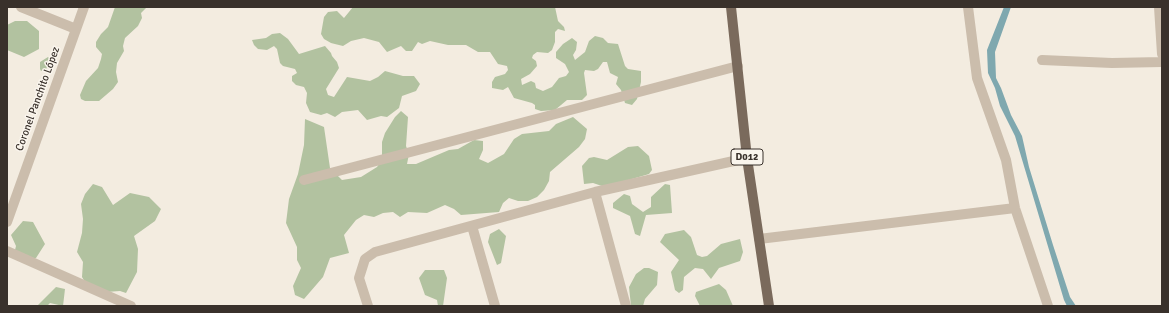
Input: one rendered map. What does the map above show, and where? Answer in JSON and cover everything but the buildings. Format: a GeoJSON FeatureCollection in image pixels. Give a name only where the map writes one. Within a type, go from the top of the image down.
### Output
{"type":"FeatureCollection","features":[{"type":"Feature","properties":{"kind":"main road","name":"D012"},"geometry":{"type":"LineString","coordinates":[[731,7],[747,158],[769,306]]}},
{"type":"Feature","properties":{"kind":"street"},"geometry":{"type":"LineString","coordinates":[[21,7],[76,29]]}},
{"type":"Feature","properties":{"kind":"street","name":"Coronel Panchito López"},"geometry":{"type":"LineString","coordinates":[[7,222],[84,7]]}},
{"type":"Feature","properties":{"kind":"street"},"geometry":{"type":"LineString","coordinates":[[968,7],[977,78],[1006,160],[1015,208],[1048,306]]}},
{"type":"Feature","properties":{"kind":"street"},"geometry":{"type":"LineString","coordinates":[[1159,7],[1162,54]]}},
{"type":"Feature","properties":{"kind":"street"},"geometry":{"type":"LineString","coordinates":[[1042,60],[1112,63],[1162,62]]}},
{"type":"Feature","properties":{"kind":"street"},"geometry":{"type":"LineString","coordinates":[[304,180],[738,66]]}},
{"type":"Feature","properties":{"kind":"street"},"geometry":{"type":"LineString","coordinates":[[368,306],[359,278],[365,259],[375,252],[595,192],[747,158]]}},
{"type":"Feature","properties":{"kind":"street"},"geometry":{"type":"LineString","coordinates":[[595,192],[626,306]]}},
{"type":"Feature","properties":{"kind":"street"},"geometry":{"type":"LineString","coordinates":[[759,240],[1015,208]]}},
{"type":"Feature","properties":{"kind":"street"},"geometry":{"type":"LineString","coordinates":[[472,226],[495,306]]}},
{"type":"Feature","properties":{"kind":"street"},"geometry":{"type":"LineString","coordinates":[[7,251],[117,303],[131,306]]}},
{"type":"Feature","properties":{"kind":"green space"},"geometry":{"type":"Polygon","coordinates":[[[115,7],[147,7],[141,13],[142,18],[138,26],[125,38],[123,46],[124,51],[117,63],[116,72],[118,82],[113,89],[99,101],[85,101],[81,99],[80,95],[86,81],[98,68],[102,54],[96,47],[96,42],[108,27],[115,7]]]}},
{"type":"Feature","properties":{"kind":"green space"},"geometry":{"type":"Polygon","coordinates":[[[353,7],[555,7],[558,21],[564,27],[565,31],[558,29],[555,32],[555,42],[552,50],[548,53],[537,52],[533,55],[532,58],[536,61],[537,66],[530,74],[521,79],[522,85],[531,81],[535,83],[536,88],[543,91],[552,87],[559,78],[566,76],[569,72],[565,64],[556,58],[556,52],[563,44],[572,38],[577,42],[576,50],[573,55],[575,60],[585,52],[589,41],[595,36],[603,38],[608,43],[618,44],[625,66],[628,69],[641,71],[641,82],[637,99],[632,105],[625,103],[621,90],[616,84],[618,77],[610,73],[607,62],[603,62],[598,69],[594,71],[585,70],[584,73],[587,95],[582,100],[567,100],[555,110],[541,111],[535,109],[535,105],[532,103],[514,98],[508,87],[503,90],[492,88],[492,82],[495,77],[505,74],[508,70],[507,66],[498,64],[490,52],[478,52],[466,45],[448,45],[430,41],[422,44],[418,42],[412,51],[406,51],[401,46],[387,52],[379,42],[364,38],[351,41],[343,46],[331,43],[324,39],[321,34],[324,17],[328,12],[337,11],[344,18],[353,7]]]}},
{"type":"Feature","properties":{"kind":"green space"},"geometry":{"type":"Polygon","coordinates":[[[15,21],[27,21],[39,31],[39,49],[24,57],[7,50],[7,25],[15,21]]]}},
{"type":"Feature","properties":{"kind":"green space"},"geometry":{"type":"Polygon","coordinates":[[[280,33],[288,39],[299,54],[325,46],[331,53],[339,68],[326,89],[328,95],[334,97],[347,77],[370,81],[385,71],[403,76],[414,76],[420,84],[416,91],[402,96],[399,108],[387,117],[381,116],[367,120],[358,110],[342,112],[335,117],[327,113],[321,115],[310,112],[306,103],[307,93],[304,87],[296,85],[292,81],[292,76],[297,73],[295,69],[283,66],[280,63],[277,49],[274,46],[267,50],[258,49],[252,40],[266,38],[272,34],[280,33]]]}},
{"type":"Feature","properties":{"kind":"green space"},"geometry":{"type":"Polygon","coordinates":[[[48,57],[53,61],[54,65],[41,71],[40,62],[48,57]]]}},
{"type":"Feature","properties":{"kind":"green space"},"geometry":{"type":"Polygon","coordinates":[[[401,111],[408,117],[406,146],[409,154],[407,164],[416,164],[449,150],[458,149],[474,140],[483,141],[483,150],[479,159],[488,163],[504,154],[514,139],[522,134],[549,131],[556,124],[573,117],[587,129],[585,139],[579,147],[550,172],[549,181],[544,190],[537,197],[528,201],[518,201],[509,198],[503,203],[499,212],[461,215],[454,209],[445,205],[427,213],[408,212],[400,217],[393,212],[383,213],[374,217],[364,215],[356,220],[344,235],[349,253],[330,258],[323,277],[304,299],[295,295],[293,286],[301,268],[297,260],[297,247],[286,223],[289,199],[298,174],[304,145],[305,119],[324,127],[330,168],[342,180],[361,177],[377,167],[382,160],[382,142],[385,133],[395,117],[401,111]]]}},
{"type":"Feature","properties":{"kind":"green space"},"geometry":{"type":"Polygon","coordinates":[[[638,146],[649,156],[652,170],[649,174],[605,187],[593,183],[584,184],[582,166],[589,158],[594,157],[607,160],[628,147],[638,146]]]}},
{"type":"Feature","properties":{"kind":"green space"},"geometry":{"type":"Polygon","coordinates":[[[93,184],[102,187],[113,205],[130,193],[149,197],[161,209],[155,221],[134,236],[138,249],[137,272],[126,293],[120,291],[106,292],[88,287],[82,277],[83,262],[77,252],[82,233],[83,219],[81,204],[85,194],[93,184]]]}},
{"type":"Feature","properties":{"kind":"green space"},"geometry":{"type":"Polygon","coordinates":[[[665,184],[670,185],[672,213],[646,215],[640,236],[635,234],[630,216],[613,208],[613,203],[624,194],[630,196],[632,204],[643,212],[651,207],[651,197],[665,184]]]}},
{"type":"Feature","properties":{"kind":"green space"},"geometry":{"type":"Polygon","coordinates":[[[23,221],[33,222],[45,244],[36,258],[28,261],[15,250],[16,246],[11,235],[23,221]]]}},
{"type":"Feature","properties":{"kind":"green space"},"geometry":{"type":"Polygon","coordinates":[[[499,229],[506,236],[501,263],[497,265],[488,242],[490,234],[499,229]]]}},
{"type":"Feature","properties":{"kind":"green space"},"geometry":{"type":"Polygon","coordinates":[[[684,230],[691,237],[697,255],[702,257],[707,256],[721,244],[740,239],[743,252],[740,261],[719,268],[711,279],[703,269],[695,268],[684,277],[683,290],[679,293],[675,290],[671,272],[679,260],[660,242],[665,234],[684,230]]]}},
{"type":"Feature","properties":{"kind":"green space"},"geometry":{"type":"Polygon","coordinates":[[[644,268],[649,268],[658,272],[657,285],[645,299],[643,306],[631,306],[629,287],[636,274],[644,268]]]}},
{"type":"Feature","properties":{"kind":"green space"},"geometry":{"type":"Polygon","coordinates":[[[425,270],[444,270],[447,278],[443,306],[438,306],[437,300],[425,295],[419,278],[425,270]]]}},
{"type":"Feature","properties":{"kind":"green space"},"geometry":{"type":"Polygon","coordinates":[[[719,284],[726,290],[733,306],[700,306],[695,296],[696,292],[719,284]]]}},
{"type":"Feature","properties":{"kind":"green space"},"geometry":{"type":"Polygon","coordinates":[[[56,287],[65,289],[63,306],[50,303],[47,306],[37,306],[56,287]]]}},
{"type":"Feature","properties":{"kind":"water"},"geometry":{"type":"Polygon","coordinates":[[[1004,7],[1011,7],[995,52],[996,78],[1011,115],[1022,136],[1029,167],[1053,245],[1070,297],[1076,306],[1067,306],[1064,300],[1015,136],[1000,106],[995,88],[988,73],[987,50],[1004,7]]]}}]}
